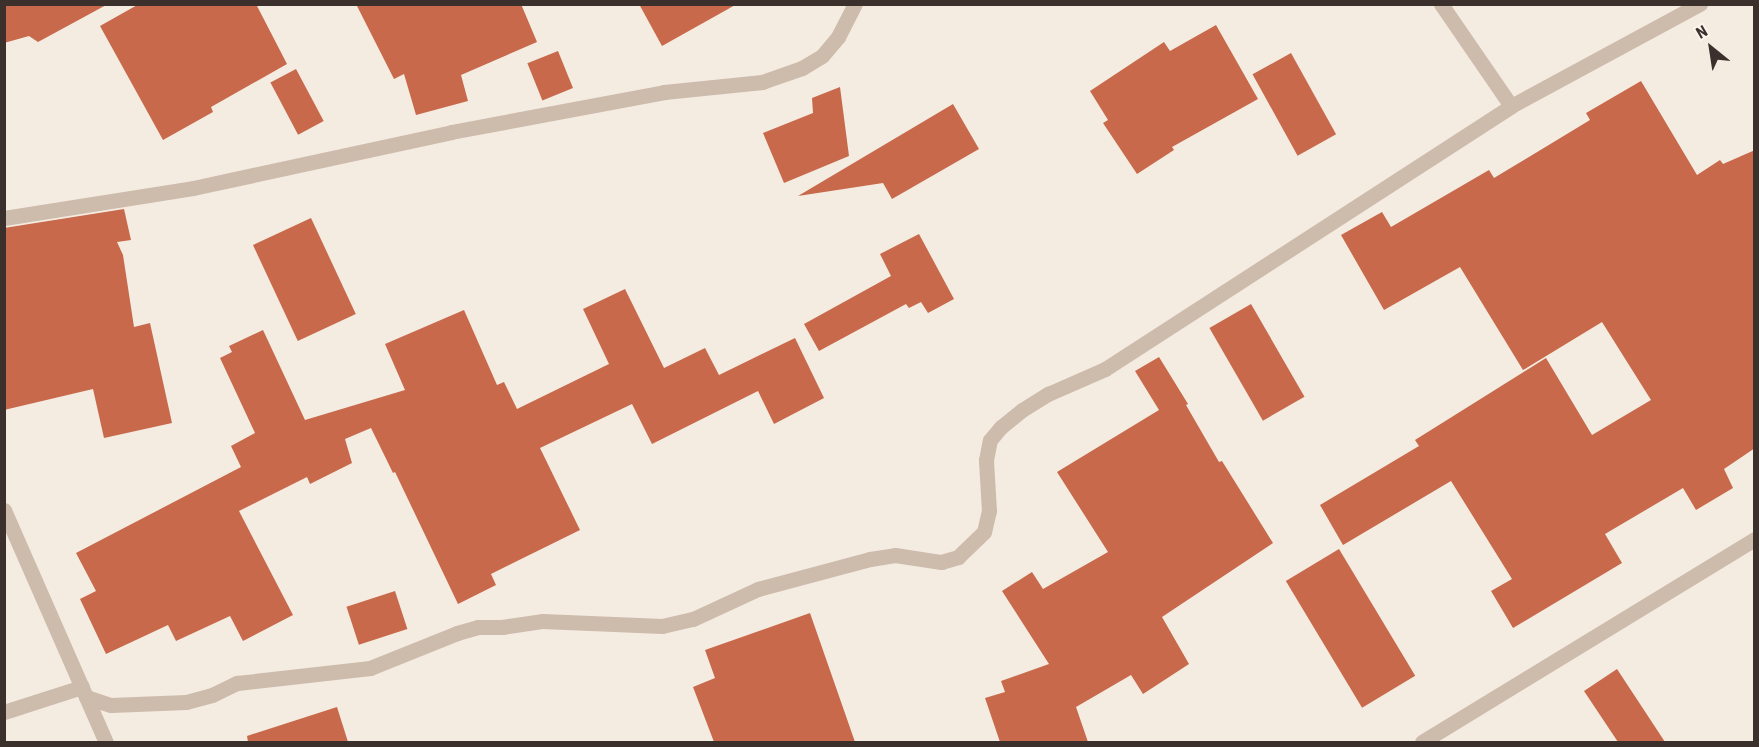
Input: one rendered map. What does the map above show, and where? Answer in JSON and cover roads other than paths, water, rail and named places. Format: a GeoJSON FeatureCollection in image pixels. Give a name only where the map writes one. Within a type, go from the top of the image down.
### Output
{"type":"FeatureCollection","features":[{"type":"Feature","properties":{"kind":"street"},"geometry":{"type":"LineString","coordinates":[[4,218],[193,188],[451,132],[664,92],[762,82],[802,68],[822,56],[838,37],[855,4]]}},
{"type":"Feature","properties":{"kind":"street"},"geometry":{"type":"LineString","coordinates":[[1441,4],[1511,106]]}},
{"type":"Feature","properties":{"kind":"street"},"geometry":{"type":"LineString","coordinates":[[4,712],[84,692],[111,705],[186,702],[212,695],[237,683],[370,668],[478,627],[502,627],[542,621],[662,626],[693,619],[758,589],[870,559],[895,555],[941,562],[958,557],[984,532],[989,511],[986,460],[990,441],[1001,426],[1048,394],[1105,369],[1511,106],[1700,4]]}},
{"type":"Feature","properties":{"kind":"street"},"geometry":{"type":"LineString","coordinates":[[4,510],[106,742]]}},
{"type":"Feature","properties":{"kind":"street"},"geometry":{"type":"LineString","coordinates":[[1422,742],[1755,539]]}}]}
